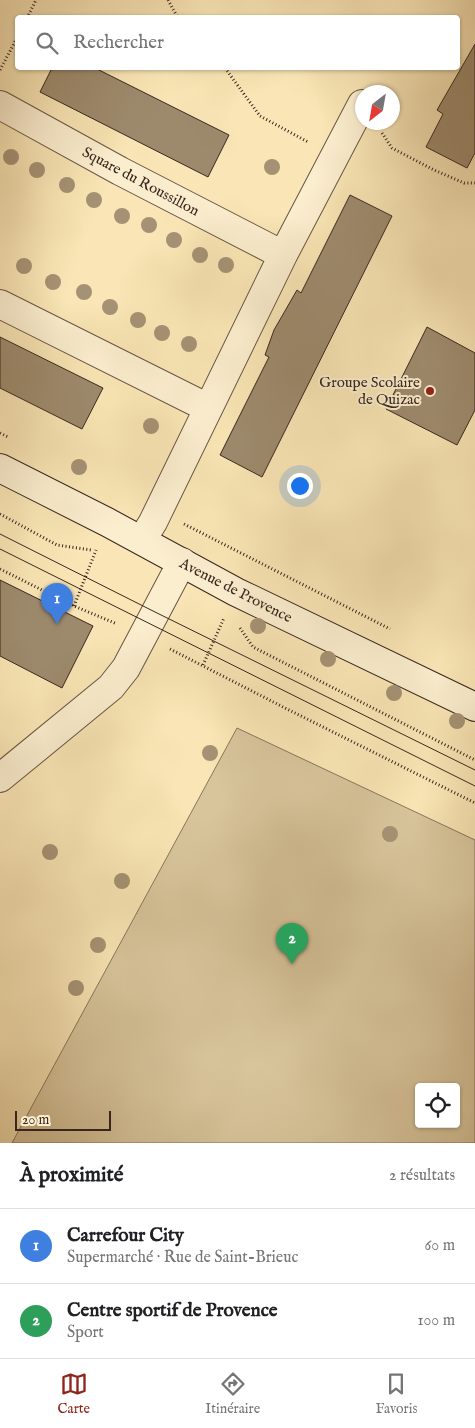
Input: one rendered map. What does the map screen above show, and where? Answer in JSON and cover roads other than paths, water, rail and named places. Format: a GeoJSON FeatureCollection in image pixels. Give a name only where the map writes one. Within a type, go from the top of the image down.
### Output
{"type":"FeatureCollection","features":[{"type":"Feature","properties":{"kind":"street","name":"Square du Roussillon"},"geometry":{"type":"LineString","coordinates":[[0,105],[120,171],[283,256]]}},
{"type":"Feature","properties":{"kind":"street"},"geometry":{"type":"LineString","coordinates":[[142,540],[283,256],[355,118]]}},
{"type":"Feature","properties":{"kind":"street"},"geometry":{"type":"LineString","coordinates":[[0,304],[208,408]]}},
{"type":"Feature","properties":{"kind":"street","name":"Avenue de Provence"},"geometry":{"type":"LineString","coordinates":[[0,468],[142,540],[236,592],[475,707]]}},
{"type":"Feature","properties":{"kind":"street"},"geometry":{"type":"LineString","coordinates":[[0,778],[111,687],[126,668],[182,562]]}},
{"type":"Feature","properties":{"kind":"tram line"},"geometry":{"type":"LineString","coordinates":[[0,534],[475,770]]}},
{"type":"Feature","properties":{"kind":"tram line"},"geometry":{"type":"LineString","coordinates":[[0,549],[475,786]]}},
{"type":"Feature","properties":{"kind":"place","name":"Groupe Scolaire de Quizac"},"geometry":{"type":"Point","coordinates":[430,391]}},
{"type":"Feature","properties":{"kind":"place","name":"Carrefour City"},"geometry":{"type":"Point","coordinates":[57,624]}},
{"type":"Feature","properties":{"kind":"place","name":"Centre sportif de Provence"},"geometry":{"type":"Point","coordinates":[292,964]}}]}
